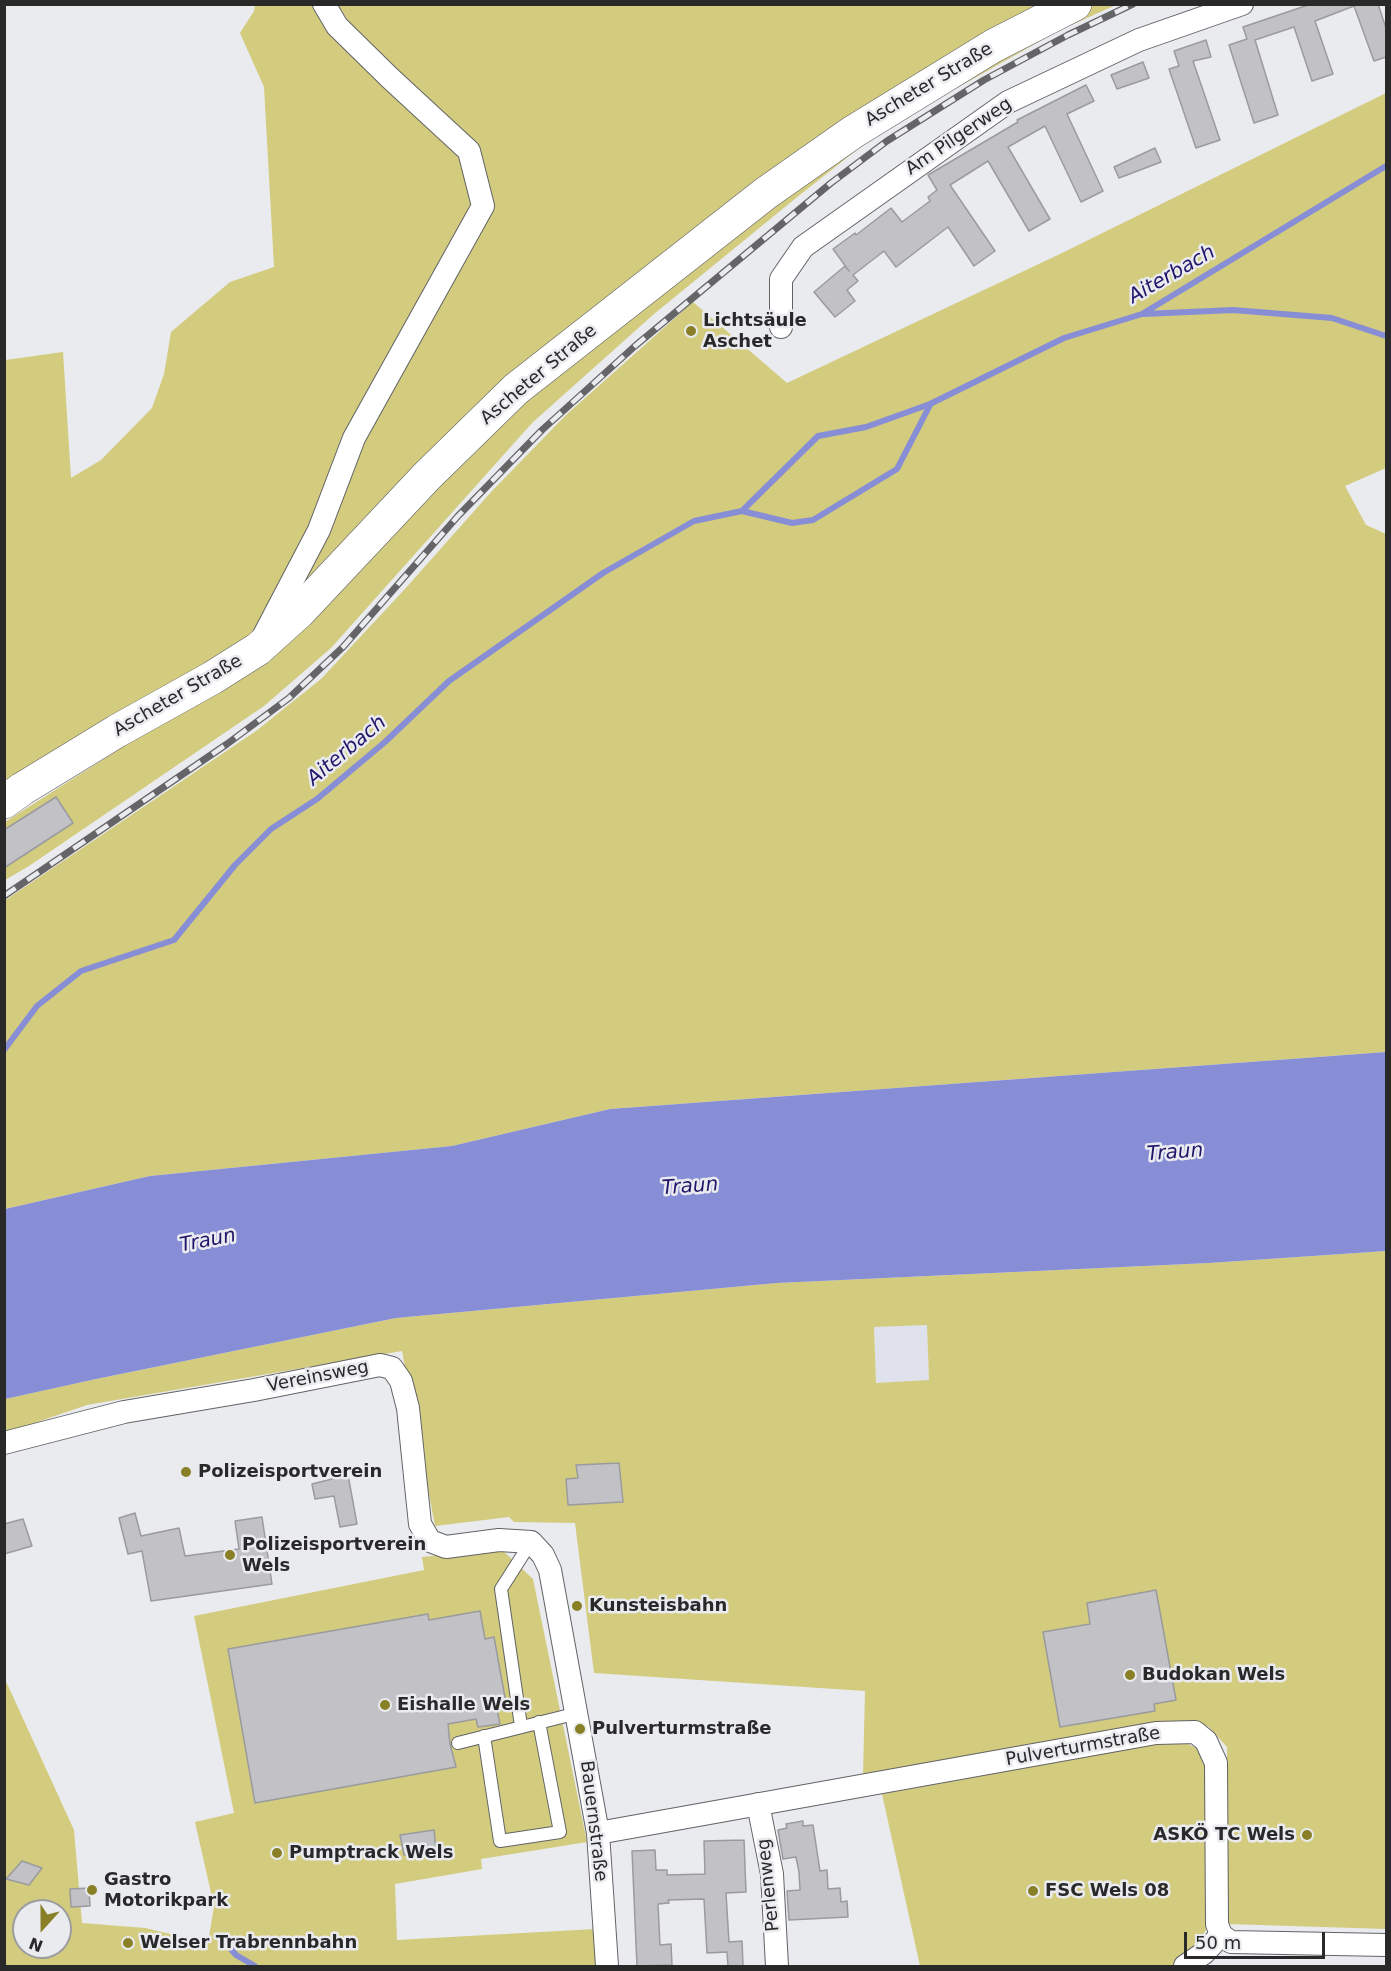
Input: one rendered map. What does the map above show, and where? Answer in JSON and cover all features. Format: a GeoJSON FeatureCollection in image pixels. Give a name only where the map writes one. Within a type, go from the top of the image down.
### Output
{"type":"FeatureCollection","features":[{"type":"Feature","properties":{"kind":"main road","name":"Ascheter Straße"},"geometry":{"type":"LineString","coordinates":[[4,802],[108,736],[212,678],[258,649],[299,612],[427,476],[516,389],[766,193],[853,132],[993,46],[1075,4]]}},
{"type":"Feature","properties":{"kind":"street"},"geometry":{"type":"LineString","coordinates":[[258,649],[319,530],[354,438],[483,206],[469,151],[338,26],[324,4]]}},
{"type":"Feature","properties":{"kind":"street","name":"Am Pilgerweg"},"geometry":{"type":"LineString","coordinates":[[781,327],[781,279],[803,247],[1008,102],[1139,40],[1242,4]]}},
{"type":"Feature","properties":{"kind":"street","name":"Vereinsweg"},"geometry":{"type":"LineString","coordinates":[[4,1443],[124,1412],[254,1390],[380,1365],[392,1368],[401,1381],[408,1408],[420,1524],[430,1541],[446,1547],[499,1539],[531,1542]]}},
{"type":"Feature","properties":{"kind":"street","name":"Bauernstraße"},"geometry":{"type":"LineString","coordinates":[[531,1542],[543,1554],[550,1570],[578,1713],[598,1833],[607,1966]]}},
{"type":"Feature","properties":{"kind":"street","name":"Pulverturmstraße"},"geometry":{"type":"LineString","coordinates":[[598,1833],[1156,1733],[1194,1732],[1206,1741],[1216,1762],[1217,1924],[1221,1935]]}},
{"type":"Feature","properties":{"kind":"street","name":"Perlenweg"},"geometry":{"type":"LineString","coordinates":[[758,1804],[772,1874],[777,1966]]}},
{"type":"Feature","properties":{"kind":"street"},"geometry":{"type":"LineString","coordinates":[[1185,1966],[1204,1953],[1221,1935],[1231,1942],[1386,1945]]}},
{"type":"Feature","properties":{"kind":"lane"},"geometry":{"type":"LineString","coordinates":[[521,1726],[501,1589],[531,1542]]}},
{"type":"Feature","properties":{"kind":"lane"},"geometry":{"type":"LineString","coordinates":[[459,1743],[578,1713]]}},
{"type":"Feature","properties":{"kind":"lane"},"geometry":{"type":"LineString","coordinates":[[484,1736],[500,1841],[560,1832],[539,1722]]}},
{"type":"Feature","properties":{"kind":"shaded area"},"geometry":{"type":"Polygon","coordinates":[[[255,5],[320,5],[354,30],[338,5],[1050,5],[823,137],[286,605],[213,665],[5,793],[5,360],[63,352],[71,478],[101,460],[152,408],[164,374],[171,332],[230,282],[274,267],[264,87],[240,33],[254,11],[255,5]]]}},
{"type":"Feature","properties":{"kind":"shaded area"},"geometry":{"type":"Polygon","coordinates":[[[1094,5],[1116,5],[1058,31],[909,115],[858,149],[796,198],[654,314],[532,423],[331,648],[264,706],[5,880],[5,822],[121,748],[500,416],[796,182],[1066,18],[1094,5]]]}},
{"type":"Feature","properties":{"kind":"shaded area"},"geometry":{"type":"Polygon","coordinates":[[[1386,93],[1386,468],[1345,486],[1366,525],[1386,534],[1386,1052],[610,1109],[452,1146],[150,1176],[5,1209],[4,901],[256,731],[321,679],[492,491],[566,415],[693,302],[787,383],[1060,254],[1386,93]]]}},
{"type":"Feature","properties":{"kind":"shaded area"},"geometry":{"type":"Polygon","coordinates":[[[1386,1251],[1386,1929],[1228,1924],[1227,1747],[1208,1726],[1041,1746],[863,1776],[865,1691],[594,1673],[575,1523],[514,1522],[509,1517],[435,1526],[402,1351],[87,1405],[5,1433],[4,1399],[396,1318],[777,1283],[1209,1263],[1386,1251]],[[927,1325],[874,1327],[876,1383],[929,1380],[927,1325]]]}},
{"type":"Feature","properties":{"kind":"shaded area"},"geometry":{"type":"Polygon","coordinates":[[[927,1325],[929,1381],[876,1383],[874,1327],[927,1325]]]}},
{"type":"Feature","properties":{"kind":"shaded area","name":"Eishalle Wels"},"geometry":{"type":"Polygon","coordinates":[[[501,1549],[533,1579],[587,1842],[481,1859],[482,1869],[395,1884],[397,1940],[595,1929],[596,1966],[5,1966],[4,1677],[74,1830],[82,1923],[145,1928],[208,1943],[214,1906],[195,1822],[234,1813],[194,1616],[424,1570],[422,1557],[501,1549]]]}},
{"type":"Feature","properties":{"kind":"shaded area","name":"FSC Wels 08"},"geometry":{"type":"Polygon","coordinates":[[[1180,1740],[1200,1750],[1210,1773],[1208,1926],[1195,1949],[1172,1966],[920,1966],[882,1794],[1180,1740]]]}},
{"type":"Feature","properties":{"kind":"water","name":"Traun"},"geometry":{"type":"Polygon","coordinates":[[[1386,1052],[1386,1251],[1209,1263],[777,1283],[396,1318],[5,1399],[5,1209],[150,1176],[452,1146],[610,1109],[1386,1052]]]}},
{"type":"Feature","properties":{"kind":"building"},"geometry":{"type":"Polygon","coordinates":[[[1311,4],[1378,4],[1386,28],[1386,57],[1374,61],[1354,6],[1315,21],[1333,74],[1312,81],[1294,27],[1255,40],[1278,115],[1254,123],[1229,45],[1247,39],[1243,27],[1311,4]]]}},
{"type":"Feature","properties":{"kind":"building"},"geometry":{"type":"Polygon","coordinates":[[[1206,40],[1211,57],[1193,61],[1220,140],[1196,148],[1169,69],[1179,66],[1174,51],[1206,40]]]}},
{"type":"Feature","properties":{"kind":"building"},"geometry":{"type":"Polygon","coordinates":[[[1143,62],[1149,78],[1117,89],[1111,75],[1143,62]]]}},
{"type":"Feature","properties":{"kind":"building"},"geometry":{"type":"Polygon","coordinates":[[[1086,85],[1094,101],[1067,114],[1103,191],[1081,202],[1045,126],[1008,147],[1050,219],[1029,231],[988,161],[950,185],[995,251],[974,266],[948,227],[896,267],[884,251],[853,275],[858,281],[847,290],[855,301],[835,317],[814,292],[845,266],[849,271],[833,249],[855,233],[856,235],[891,208],[902,222],[930,201],[928,197],[937,190],[928,175],[1018,122],[1017,120],[1086,85]]]}},
{"type":"Feature","properties":{"kind":"building"},"geometry":{"type":"Polygon","coordinates":[[[1155,148],[1161,162],[1119,178],[1114,167],[1155,148]]]}},
{"type":"Feature","properties":{"kind":"building"},"geometry":{"type":"Polygon","coordinates":[[[56,797],[73,823],[4,868],[4,830],[56,797]]]}},
{"type":"Feature","properties":{"kind":"building"},"geometry":{"type":"Polygon","coordinates":[[[619,1463],[623,1502],[568,1505],[566,1479],[578,1478],[576,1465],[619,1463]]]}},
{"type":"Feature","properties":{"kind":"building"},"geometry":{"type":"Polygon","coordinates":[[[348,1475],[357,1524],[340,1527],[334,1496],[315,1499],[312,1484],[348,1475]]]}},
{"type":"Feature","properties":{"kind":"building","name":"Polizeisportverein Wels"},"geometry":{"type":"Polygon","coordinates":[[[135,1513],[141,1536],[179,1528],[185,1556],[239,1549],[235,1521],[262,1517],[272,1584],[151,1601],[142,1551],[128,1554],[119,1518],[135,1513]]]}},
{"type":"Feature","properties":{"kind":"building"},"geometry":{"type":"Polygon","coordinates":[[[23,1519],[32,1546],[4,1554],[4,1524],[23,1519]]]}},
{"type":"Feature","properties":{"kind":"building"},"geometry":{"type":"Polygon","coordinates":[[[1156,1590],[1176,1700],[1154,1704],[1155,1711],[1060,1727],[1043,1632],[1090,1624],[1087,1603],[1156,1590]]]}},
{"type":"Feature","properties":{"kind":"building","name":"Eishalle Wels"},"geometry":{"type":"Polygon","coordinates":[[[480,1611],[485,1639],[494,1637],[506,1703],[496,1705],[500,1724],[478,1727],[476,1719],[448,1724],[456,1767],[255,1803],[228,1649],[428,1614],[429,1620],[480,1611]]]}},
{"type":"Feature","properties":{"kind":"building"},"geometry":{"type":"Polygon","coordinates":[[[803,1821],[803,1826],[813,1825],[820,1871],[827,1870],[828,1889],[840,1888],[841,1902],[847,1901],[848,1917],[789,1920],[787,1891],[800,1890],[799,1872],[796,1857],[783,1859],[778,1830],[787,1828],[786,1824],[803,1821]]]}},
{"type":"Feature","properties":{"kind":"building"},"geometry":{"type":"Polygon","coordinates":[[[434,1830],[436,1850],[404,1855],[400,1835],[434,1830]]]}},
{"type":"Feature","properties":{"kind":"building"},"geometry":{"type":"Polygon","coordinates":[[[744,1840],[746,1892],[726,1893],[729,1942],[742,1941],[743,1966],[728,1966],[727,1952],[707,1953],[704,1899],[668,1900],[669,1903],[658,1904],[660,1945],[671,1944],[672,1965],[637,1966],[632,1851],[655,1850],[656,1870],[667,1870],[667,1875],[705,1874],[704,1841],[744,1840]]]}},
{"type":"Feature","properties":{"kind":"building"},"geometry":{"type":"Polygon","coordinates":[[[22,1861],[42,1868],[29,1885],[6,1879],[22,1861]]]}},
{"type":"Feature","properties":{"kind":"building"},"geometry":{"type":"Polygon","coordinates":[[[89,1888],[90,1906],[72,1907],[70,1889],[89,1888]]]}},
{"type":"Feature","properties":{"kind":"waterway","name":"Aiterbach"},"geometry":{"type":"LineString","coordinates":[[4,1050],[37,1006],[81,971],[174,940],[235,865],[271,829],[317,799],[385,742],[449,681],[603,573],[694,521],[742,511],[818,436],[866,427],[930,404],[1064,338],[1142,314],[1386,166]]}},
{"type":"Feature","properties":{"kind":"waterway"},"geometry":{"type":"LineString","coordinates":[[1144,314],[1233,310],[1332,318],[1386,336]]}},
{"type":"Feature","properties":{"kind":"waterway","name":"Aiterbach"},"geometry":{"type":"LineString","coordinates":[[742,511],[792,523],[813,520],[897,469],[930,405]]}},
{"type":"Feature","properties":{"kind":"waterway"},"geometry":{"type":"LineString","coordinates":[[220,1936],[236,1955],[255,1966]]}},
{"type":"Feature","properties":{"kind":"railway"},"geometry":{"type":"LineString","coordinates":[[4,896],[227,744],[289,698],[343,647],[458,516],[542,430],[635,346],[831,183],[887,141],[984,80],[1068,35],[1133,4]]}},
{"type":"Feature","properties":{"kind":"place","name":"Lichtsäule Aschet"},"geometry":{"type":"Point","coordinates":[691,331]}},
{"type":"Feature","properties":{"kind":"place","name":"Polizeisportverein"},"geometry":{"type":"Point","coordinates":[186,1472]}},
{"type":"Feature","properties":{"kind":"place","name":"Polizeisportverein Wels"},"geometry":{"type":"Point","coordinates":[230,1555]}},
{"type":"Feature","properties":{"kind":"place","name":"Kunsteisbahn"},"geometry":{"type":"Point","coordinates":[577,1606]}},
{"type":"Feature","properties":{"kind":"place","name":"Budokan Wels"},"geometry":{"type":"Point","coordinates":[1130,1675]}},
{"type":"Feature","properties":{"kind":"place","name":"Eishalle Wels"},"geometry":{"type":"Point","coordinates":[385,1705]}},
{"type":"Feature","properties":{"kind":"place","name":"Pulverturmstraße"},"geometry":{"type":"Point","coordinates":[580,1729]}},
{"type":"Feature","properties":{"kind":"place","name":"ASKÖ TC Wels"},"geometry":{"type":"Point","coordinates":[1307,1835]}},
{"type":"Feature","properties":{"kind":"place","name":"Pumptrack Wels"},"geometry":{"type":"Point","coordinates":[277,1853]}},
{"type":"Feature","properties":{"kind":"place","name":"Gastro Motorikpark"},"geometry":{"type":"Point","coordinates":[92,1890]}},
{"type":"Feature","properties":{"kind":"place","name":"FSC Wels 08"},"geometry":{"type":"Point","coordinates":[1033,1891]}},
{"type":"Feature","properties":{"kind":"place","name":"Welser Trabrennbahn"},"geometry":{"type":"Point","coordinates":[128,1943]}}]}
